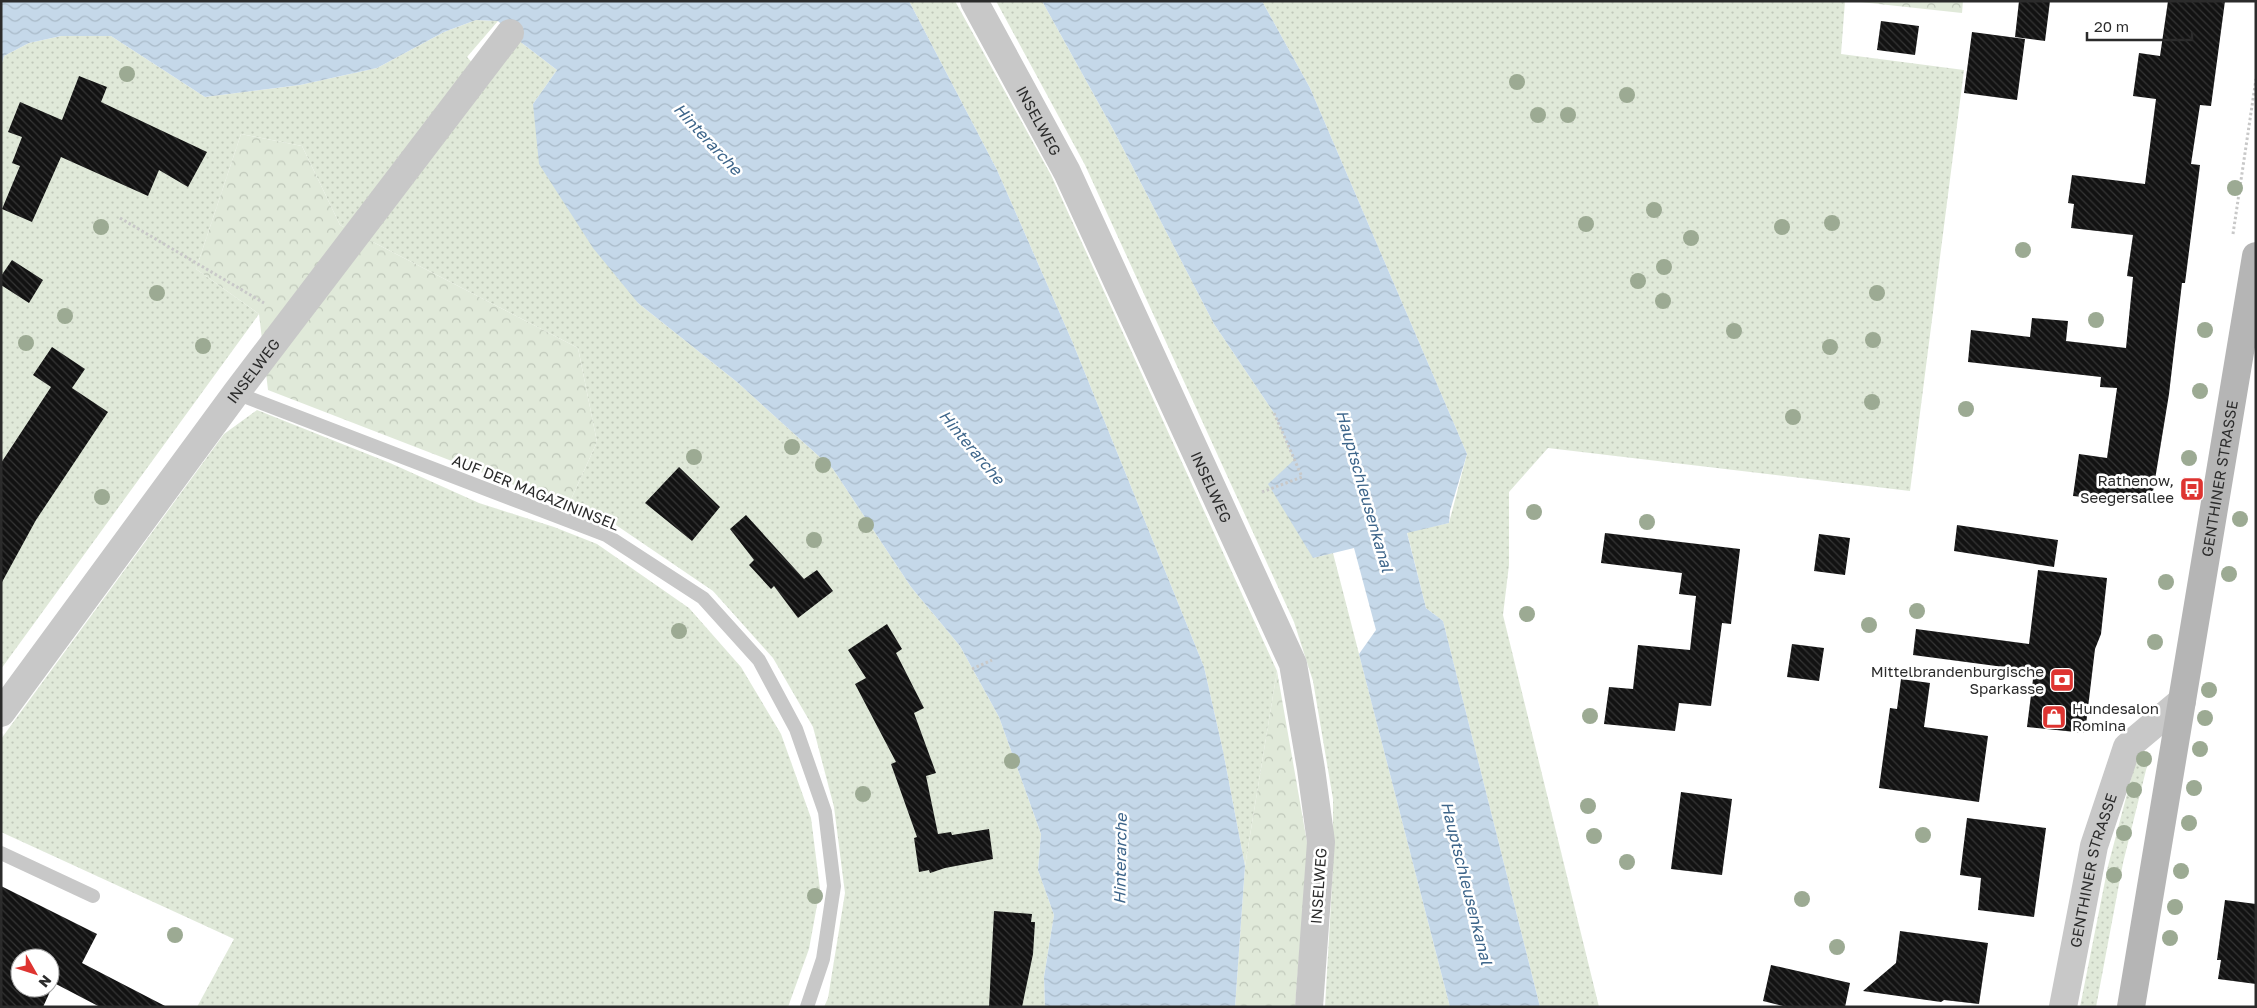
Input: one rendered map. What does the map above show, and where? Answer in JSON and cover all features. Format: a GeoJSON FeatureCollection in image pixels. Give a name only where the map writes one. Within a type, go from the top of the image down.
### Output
{"type":"FeatureCollection","features":[{"type":"Feature","properties":{"kind":"main road","name":"GENTHINER STRASSE"},"geometry":{"type":"LineString","coordinates":[[2131,1007],[2255,269]]}},
{"type":"Feature","properties":{"kind":"street","name":"INSELWEG"},"geometry":{"type":"LineString","coordinates":[[974,1],[1067,172],[1292,664],[1311,769],[1321,842],[1309,1007]]}},
{"type":"Feature","properties":{"kind":"street","name":"INSELWEG"},"geometry":{"type":"LineString","coordinates":[[1,713],[236,393],[510,33]]}},
{"type":"Feature","properties":{"kind":"street","name":"GENTHINER STRASSE"},"geometry":{"type":"LineString","coordinates":[[2062,1007],[2094,846],[2127,747],[2182,700]]}},
{"type":"Feature","properties":{"kind":"lane","name":"AUF DER MAGAZININSEL"},"geometry":{"type":"LineString","coordinates":[[236,393],[606,535],[703,598],[759,660],[796,729],[825,812],[834,886],[823,959],[807,1007]]}},
{"type":"Feature","properties":{"kind":"lane"},"geometry":{"type":"LineString","coordinates":[[1,853],[93,896]]}},
{"type":"Feature","properties":{"kind":"path"},"geometry":{"type":"LineString","coordinates":[[120,218],[292,320]]}},
{"type":"Feature","properties":{"kind":"path"},"geometry":{"type":"LineString","coordinates":[[1262,492],[1302,477],[1274,413]]}},
{"type":"Feature","properties":{"kind":"path"},"geometry":{"type":"LineString","coordinates":[[972,669],[992,660]]}},
{"type":"Feature","properties":{"kind":"green space"},"geometry":{"type":"Polygon","coordinates":[[[909,1],[955,1],[1051,175],[1277,671],[1245,866],[1223,751],[1204,667],[1072,341],[997,170],[909,1]]]}},
{"type":"Feature","properties":{"kind":"green space"},"geometry":{"type":"Polygon","coordinates":[[[996,1],[1042,1],[1114,131],[1214,324],[1274,413],[1294,460],[1313,558],[1333,553],[1450,1007],[1325,1007],[1333,868],[1333,799],[1313,681],[1294,622],[1085,165],[996,1]]]}},
{"type":"Feature","properties":{"kind":"green space"},"geometry":{"type":"Polygon","coordinates":[[[1262,1],[1845,1],[1841,54],[1964,70],[1910,491],[1548,448],[1509,492],[1509,565],[1503,615],[1599,1007],[1540,1007],[1443,621],[1426,608],[1407,532],[1449,523],[1467,454],[1310,88],[1262,1]]]}},
{"type":"Feature","properties":{"kind":"green space"},"geometry":{"type":"Polygon","coordinates":[[[1851,1],[1963,1],[1962,13],[1851,1]]]}},
{"type":"Feature","properties":{"kind":"green space"},"geometry":{"type":"Polygon","coordinates":[[[476,20],[498,21],[467,57],[488,80],[518,40],[557,70],[533,104],[638,303],[737,382],[833,469],[911,587],[960,646],[999,717],[1041,834],[1038,870],[1054,915],[1044,977],[1045,1007],[824,1007],[828,998],[845,893],[834,807],[813,727],[773,658],[713,591],[613,523],[568,506],[597,442],[578,348],[340,225],[302,146],[241,134],[196,269],[259,314],[1,669],[1,66],[4,56],[29,43],[61,36],[111,36],[205,97],[300,85],[377,68],[444,32],[476,20]]]}},
{"type":"Feature","properties":{"kind":"green space"},"geometry":{"type":"Polygon","coordinates":[[[241,134],[302,146],[340,225],[578,348],[597,442],[568,506],[268,390],[259,314],[196,269],[241,134]]]}},
{"type":"Feature","properties":{"kind":"green space"},"geometry":{"type":"Polygon","coordinates":[[[257,410],[390,463],[479,503],[554,527],[597,544],[689,608],[741,667],[781,734],[811,818],[820,889],[809,949],[788,1007],[197,1007],[234,939],[1,832],[1,739],[224,434],[257,410]]]}},
{"type":"Feature","properties":{"kind":"green space"},"geometry":{"type":"Polygon","coordinates":[[[1277,671],[1308,848],[1295,1007],[1235,1007],[1245,866],[1277,671]]]}},
{"type":"Feature","properties":{"kind":"green space"},"geometry":{"type":"Polygon","coordinates":[[[2144,751],[2149,758],[2123,863],[2096,1007],[2080,1007],[2108,866],[2137,756],[2144,751]]]}},
{"type":"Feature","properties":{"kind":"water","name":"Hinterarche"},"geometry":{"type":"Polygon","coordinates":[[[1,1],[909,1],[997,170],[1072,341],[1204,667],[1223,751],[1245,866],[1235,1007],[1045,1007],[1044,977],[1054,915],[1038,870],[1041,834],[999,717],[960,646],[911,587],[833,469],[737,382],[638,303],[593,248],[539,164],[533,104],[557,70],[518,40],[498,21],[476,20],[444,32],[377,68],[300,85],[205,97],[111,36],[61,36],[29,43],[4,56],[1,66],[1,1]]]}},
{"type":"Feature","properties":{"kind":"water","name":"Hauptschleusenkanal"},"geometry":{"type":"Polygon","coordinates":[[[1042,1],[1262,1],[1310,88],[1467,454],[1450,511],[1449,523],[1407,533],[1426,608],[1443,621],[1540,1007],[1450,1007],[1359,654],[1376,630],[1354,548],[1313,558],[1268,484],[1294,460],[1274,413],[1214,324],[1114,131],[1042,1]]]}},
{"type":"Feature","properties":{"kind":"building"},"geometry":{"type":"Polygon","coordinates":[[[2019,1],[2050,1],[2045,41],[2015,37],[2019,1]]]}},
{"type":"Feature","properties":{"kind":"building"},"geometry":{"type":"Polygon","coordinates":[[[2168,1],[2225,1],[2211,106],[2200,105],[2191,164],[2200,165],[2185,283],[2182,283],[2169,394],[2151,504],[2073,496],[2079,454],[2107,458],[2117,388],[2100,387],[2101,377],[1968,362],[1971,330],[2030,337],[2032,318],[2068,321],[2066,341],[2126,348],[2133,277],[2127,276],[2133,235],[2071,228],[2074,204],[2068,203],[2072,175],[2145,184],[2156,99],[2133,96],[2139,53],[2160,56],[2168,1]]]}},
{"type":"Feature","properties":{"kind":"building"},"geometry":{"type":"Polygon","coordinates":[[[1881,21],[1919,26],[1915,55],[1877,50],[1881,21]]]}},
{"type":"Feature","properties":{"kind":"building"},"geometry":{"type":"Polygon","coordinates":[[[1972,32],[2025,39],[2017,100],[1964,93],[1972,32]]]}},
{"type":"Feature","properties":{"kind":"building"},"geometry":{"type":"Polygon","coordinates":[[[79,76],[107,87],[101,102],[207,152],[188,187],[159,170],[148,196],[61,157],[32,222],[2,209],[20,166],[12,163],[22,137],[8,132],[20,102],[62,120],[79,76]]]}},
{"type":"Feature","properties":{"kind":"building"},"geometry":{"type":"Polygon","coordinates":[[[12,260],[43,280],[29,303],[1,285],[1,276],[12,260]]]}},
{"type":"Feature","properties":{"kind":"building"},"geometry":{"type":"Polygon","coordinates":[[[52,347],[85,369],[72,388],[108,412],[36,520],[1,584],[1,463],[51,387],[33,375],[52,347]]]}},
{"type":"Feature","properties":{"kind":"building"},"geometry":{"type":"Polygon","coordinates":[[[679,467],[720,507],[692,541],[645,503],[679,467]]]}},
{"type":"Feature","properties":{"kind":"building"},"geometry":{"type":"Polygon","coordinates":[[[746,515],[804,579],[817,570],[833,591],[798,618],[774,586],[771,589],[749,565],[754,560],[730,529],[746,515]]]}},
{"type":"Feature","properties":{"kind":"building"},"geometry":{"type":"Polygon","coordinates":[[[1957,525],[2058,540],[2054,567],[1954,551],[1957,525]]]}},
{"type":"Feature","properties":{"kind":"building"},"geometry":{"type":"Polygon","coordinates":[[[1605,533],[1740,549],[1731,624],[1722,623],[1711,706],[1679,703],[1675,731],[1604,724],[1609,687],[1633,689],[1638,645],[1690,650],[1696,596],[1679,594],[1682,573],[1601,563],[1605,533]]]}},
{"type":"Feature","properties":{"kind":"building"},"geometry":{"type":"Polygon","coordinates":[[[1819,534],[1850,538],[1845,575],[1814,571],[1819,534]]]}},
{"type":"Feature","properties":{"kind":"building"},"geometry":{"type":"Polygon","coordinates":[[[2038,570],[2107,578],[2101,634],[2095,649],[2085,733],[2027,727],[2034,671],[1913,655],[1916,629],[2029,644],[2038,570]]]}},
{"type":"Feature","properties":{"kind":"building"},"geometry":{"type":"Polygon","coordinates":[[[887,624],[902,649],[896,653],[924,708],[914,713],[936,773],[926,776],[938,834],[951,832],[952,835],[989,829],[993,859],[945,868],[930,873],[929,870],[919,872],[914,838],[917,837],[891,764],[896,762],[855,684],[866,678],[848,650],[887,624]]]}},
{"type":"Feature","properties":{"kind":"building"},"geometry":{"type":"Polygon","coordinates":[[[1792,644],[1824,648],[1819,681],[1787,677],[1792,644]]]}},
{"type":"Feature","properties":{"kind":"building"},"geometry":{"type":"Polygon","coordinates":[[[1901,679],[1930,683],[1924,727],[1988,736],[1979,802],[1879,788],[1890,708],[1897,709],[1901,679]]]}},
{"type":"Feature","properties":{"kind":"building"},"geometry":{"type":"Polygon","coordinates":[[[1681,792],[1732,799],[1722,875],[1671,869],[1681,792]]]}},
{"type":"Feature","properties":{"kind":"building"},"geometry":{"type":"Polygon","coordinates":[[[1967,818],[2046,828],[2034,917],[1978,910],[1981,878],[1960,875],[1967,818]]]}},
{"type":"Feature","properties":{"kind":"building"},"geometry":{"type":"Polygon","coordinates":[[[1,886],[97,934],[82,963],[167,1007],[100,1007],[60,986],[60,948],[10,948],[10,998],[47,998],[43,1007],[1,1007],[1,886]]]}},
{"type":"Feature","properties":{"kind":"building"},"geometry":{"type":"Polygon","coordinates":[[[2225,900],[2256,904],[2256,984],[2218,979],[2221,960],[2217,960],[2225,900]]]}},
{"type":"Feature","properties":{"kind":"building"},"geometry":{"type":"Polygon","coordinates":[[[994,911],[1032,914],[1031,922],[1035,922],[1033,954],[1022,1007],[989,1007],[994,911]]]}},
{"type":"Feature","properties":{"kind":"building"},"geometry":{"type":"Polygon","coordinates":[[[1900,931],[1988,943],[1979,1004],[1944,1000],[1941,1002],[1863,991],[1896,963],[1900,931]]]}},
{"type":"Feature","properties":{"kind":"building"},"geometry":{"type":"Polygon","coordinates":[[[1771,965],[1850,983],[1845,1007],[1787,1007],[1763,1001],[1771,965]]]}},
{"type":"Feature","properties":{"kind":"place","name":"Rathenow, Seegersallee"},"geometry":{"type":"Point","coordinates":[2192,489]}},
{"type":"Feature","properties":{"kind":"place","name":"Mittelbrandenburgische Sparkasse"},"geometry":{"type":"Point","coordinates":[2062,680]}},
{"type":"Feature","properties":{"kind":"place","name":"Hundesalon Romina"},"geometry":{"type":"Point","coordinates":[2054,717]}}]}
